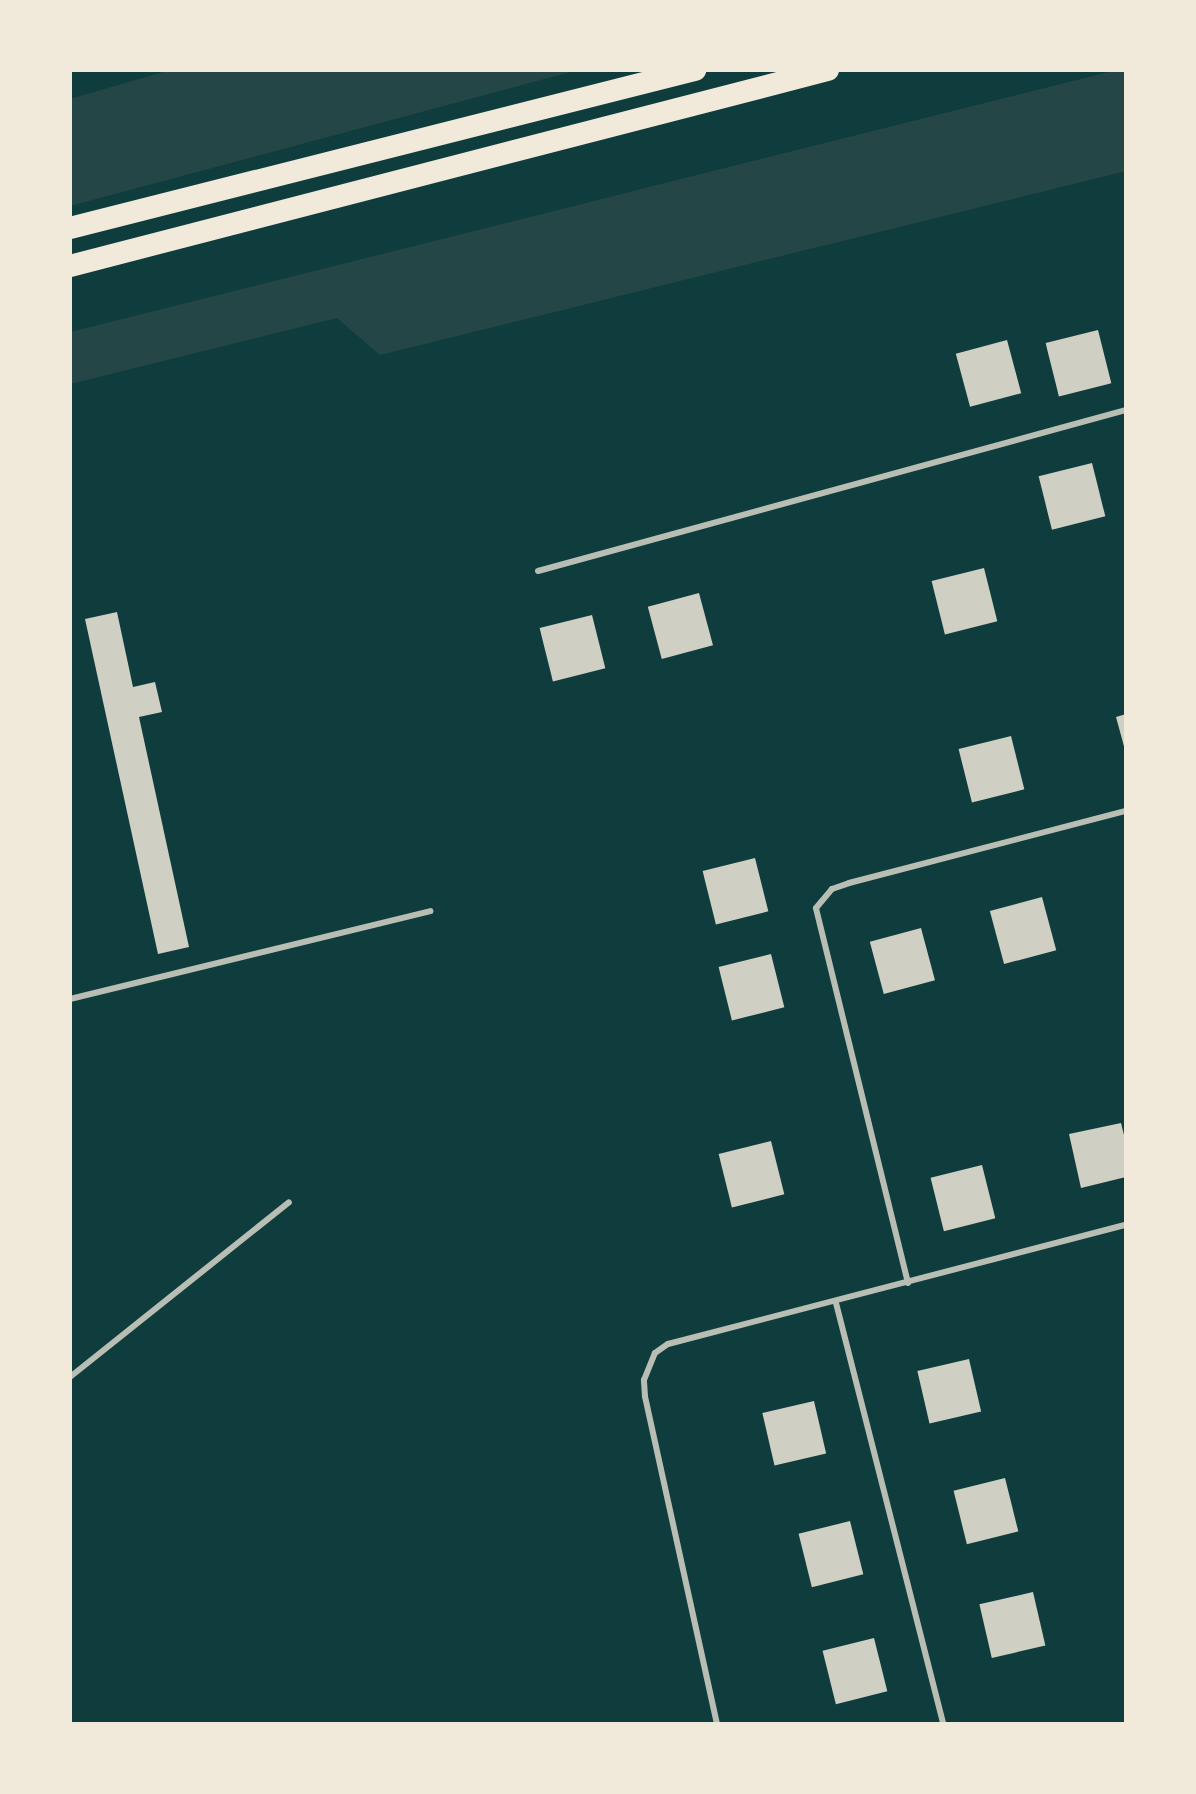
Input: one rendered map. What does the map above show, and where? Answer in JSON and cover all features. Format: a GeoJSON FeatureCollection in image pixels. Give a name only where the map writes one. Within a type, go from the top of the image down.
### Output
{"type":"FeatureCollection","features":[{"type":"Feature","properties":{"kind":"highway"},"geometry":{"type":"LineString","coordinates":[[70,228],[695,70]]}},
{"type":"Feature","properties":{"kind":"highway"},"geometry":{"type":"LineString","coordinates":[[70,266],[828,70]]}},
{"type":"Feature","properties":{"kind":"lane"},"geometry":{"type":"LineString","coordinates":[[538,571],[1126,410]]}},
{"type":"Feature","properties":{"kind":"lane"},"geometry":{"type":"LineString","coordinates":[[908,1283],[816,908],[832,889],[849,883],[1126,811]]}},
{"type":"Feature","properties":{"kind":"lane"},"geometry":{"type":"LineString","coordinates":[[70,999],[430,911]]}},
{"type":"Feature","properties":{"kind":"lane"},"geometry":{"type":"LineString","coordinates":[[70,1377],[289,1202]]}},
{"type":"Feature","properties":{"kind":"lane"},"geometry":{"type":"LineString","coordinates":[[717,1724],[644,1380],[655,1353],[668,1344],[836,1303],[1126,1225]]}},
{"type":"Feature","properties":{"kind":"lane"},"geometry":{"type":"LineString","coordinates":[[836,1303],[943,1724]]}},
{"type":"Feature","properties":{"kind":"shaded area"},"geometry":{"type":"Polygon","coordinates":[[[170,70],[578,70],[70,206],[70,99],[170,70]]]}},
{"type":"Feature","properties":{"kind":"shaded area"},"geometry":{"type":"Polygon","coordinates":[[[1126,70],[1126,171],[380,355],[337,318],[70,384],[70,332],[1126,70]]]}},
{"type":"Feature","properties":{"kind":"building"},"geometry":{"type":"Polygon","coordinates":[[[1098,330],[1111,383],[1059,396],[1046,343],[1098,330]]]}},
{"type":"Feature","properties":{"kind":"building"},"geometry":{"type":"Polygon","coordinates":[[[1007,340],[1021,393],[970,407],[956,354],[1007,340]]]}},
{"type":"Feature","properties":{"kind":"building"},"geometry":{"type":"Polygon","coordinates":[[[1092,463],[1105,516],[1052,530],[1039,476],[1092,463]]]}},
{"type":"Feature","properties":{"kind":"building"},"geometry":{"type":"Polygon","coordinates":[[[984,568],[997,621],[945,634],[932,581],[984,568]]]}},
{"type":"Feature","properties":{"kind":"building"},"geometry":{"type":"Polygon","coordinates":[[[699,593],[713,645],[662,659],[648,607],[699,593]]]}},
{"type":"Feature","properties":{"kind":"building"},"geometry":{"type":"Polygon","coordinates":[[[117,612],[133,687],[155,682],[162,712],[139,717],[189,947],[158,954],[85,619],[117,612]]]}},
{"type":"Feature","properties":{"kind":"building"},"geometry":{"type":"Polygon","coordinates":[[[592,615],[605,668],[553,681],[540,628],[592,615]]]}},
{"type":"Feature","properties":{"kind":"building"},"geometry":{"type":"Polygon","coordinates":[[[1126,714],[1126,750],[1125,750],[1116,717],[1126,714]]]}},
{"type":"Feature","properties":{"kind":"building"},"geometry":{"type":"Polygon","coordinates":[[[1011,736],[1024,789],[972,802],[959,749],[1011,736]]]}},
{"type":"Feature","properties":{"kind":"building"},"geometry":{"type":"Polygon","coordinates":[[[755,858],[768,911],[716,924],[703,871],[755,858]]]}},
{"type":"Feature","properties":{"kind":"building"},"geometry":{"type":"Polygon","coordinates":[[[1042,897],[1056,950],[1004,964],[990,911],[1042,897]]]}},
{"type":"Feature","properties":{"kind":"building"},"geometry":{"type":"Polygon","coordinates":[[[921,928],[935,980],[884,994],[870,942],[921,928]]]}},
{"type":"Feature","properties":{"kind":"building"},"geometry":{"type":"Polygon","coordinates":[[[771,954],[784,1007],[732,1020],[719,967],[771,954]]]}},
{"type":"Feature","properties":{"kind":"building"},"geometry":{"type":"Polygon","coordinates":[[[1121,1123],[1126,1143],[1126,1177],[1081,1188],[1069,1134],[1121,1123]]]}},
{"type":"Feature","properties":{"kind":"building"},"geometry":{"type":"Polygon","coordinates":[[[771,1141],[784,1194],[732,1207],[719,1154],[771,1141]]]}},
{"type":"Feature","properties":{"kind":"building"},"geometry":{"type":"Polygon","coordinates":[[[982,1165],[995,1218],[944,1231],[931,1178],[982,1165]]]}},
{"type":"Feature","properties":{"kind":"building"},"geometry":{"type":"Polygon","coordinates":[[[969,1359],[981,1412],[930,1424],[917,1371],[969,1359]]]}},
{"type":"Feature","properties":{"kind":"building"},"geometry":{"type":"Polygon","coordinates":[[[814,1401],[826,1454],[775,1466],[762,1413],[814,1401]]]}},
{"type":"Feature","properties":{"kind":"building"},"geometry":{"type":"Polygon","coordinates":[[[1005,1478],[1018,1531],[967,1544],[954,1491],[1005,1478]]]}},
{"type":"Feature","properties":{"kind":"building"},"geometry":{"type":"Polygon","coordinates":[[[850,1521],[863,1574],[812,1587],[799,1534],[850,1521]]]}},
{"type":"Feature","properties":{"kind":"building"},"geometry":{"type":"Polygon","coordinates":[[[1033,1592],[1045,1646],[992,1658],[979,1604],[1033,1592]]]}},
{"type":"Feature","properties":{"kind":"building"},"geometry":{"type":"Polygon","coordinates":[[[874,1638],[887,1691],[836,1704],[823,1651],[874,1638]]]}}]}
